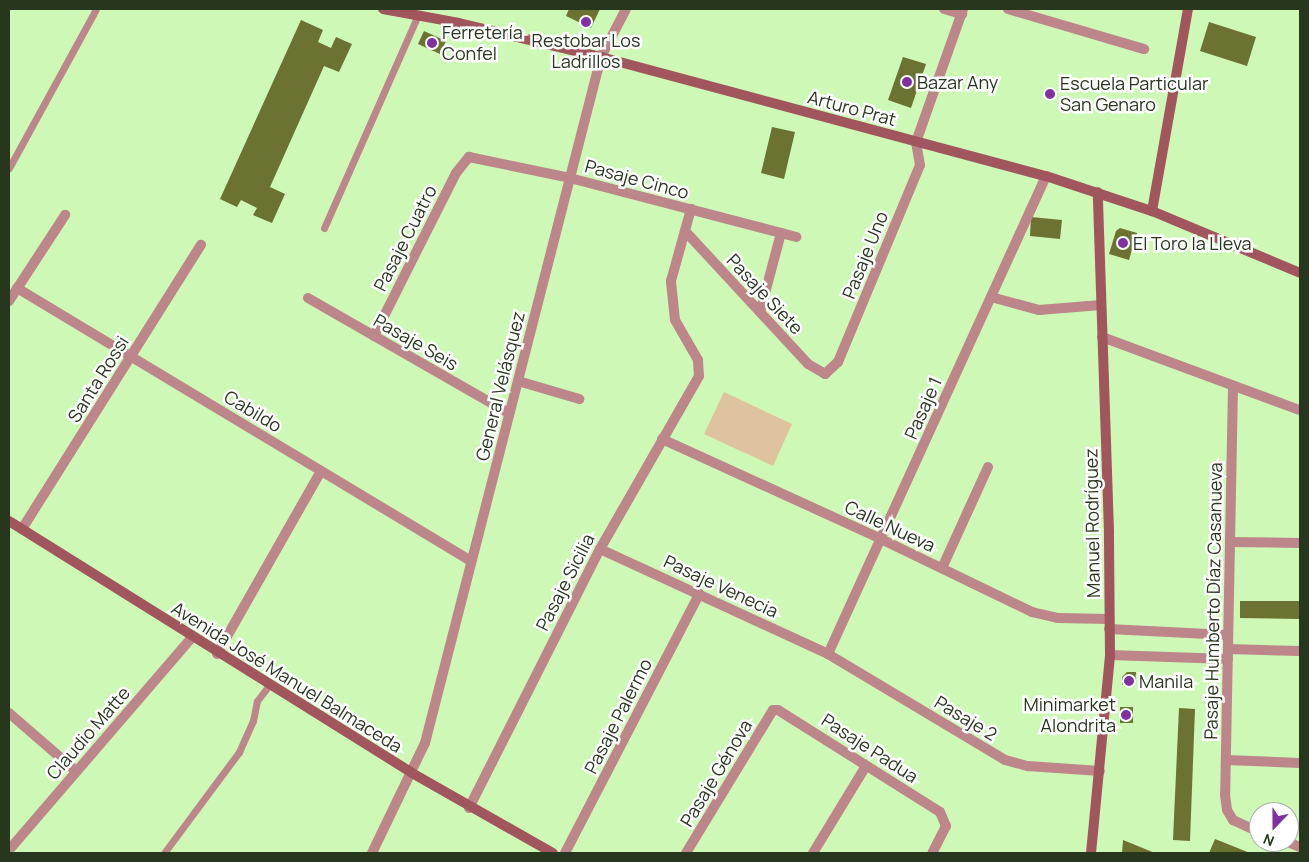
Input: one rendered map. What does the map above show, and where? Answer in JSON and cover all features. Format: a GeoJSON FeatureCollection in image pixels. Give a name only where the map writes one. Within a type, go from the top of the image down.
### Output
{"type":"FeatureCollection","features":[{"type":"Feature","properties":{"kind":"street","name":"Arturo Prat"},"geometry":{"type":"LineString","coordinates":[[383,9],[418,15],[601,58],[1046,176],[1152,211],[1300,273]]}},
{"type":"Feature","properties":{"kind":"street","name":"General Velásquez"},"geometry":{"type":"LineString","coordinates":[[372,853],[412,774],[425,742],[601,58],[626,9]]}},
{"type":"Feature","properties":{"kind":"street"},"geometry":{"type":"LineString","coordinates":[[916,142],[963,11],[944,9]]}},
{"type":"Feature","properties":{"kind":"street"},"geometry":{"type":"LineString","coordinates":[[1008,9],[1144,50]]}},
{"type":"Feature","properties":{"kind":"street"},"geometry":{"type":"LineString","coordinates":[[1152,211],[1188,9]]}},
{"type":"Feature","properties":{"kind":"street","name":"Pasaje Uno"},"geometry":{"type":"LineString","coordinates":[[824,374],[838,362],[920,165],[916,142]]}},
{"type":"Feature","properties":{"kind":"street","name":"Pasaje Cinco"},"geometry":{"type":"LineString","coordinates":[[469,157],[570,178],[796,237]]}},
{"type":"Feature","properties":{"kind":"street","name":"Pasaje Cuatro"},"geometry":{"type":"LineString","coordinates":[[374,336],[456,173],[469,157]]}},
{"type":"Feature","properties":{"kind":"street","name":"Pasaje 1"},"geometry":{"type":"LineString","coordinates":[[828,654],[1046,176]]}},
{"type":"Feature","properties":{"kind":"street","name":"Manuel Rodríguez"},"geometry":{"type":"LineString","coordinates":[[1091,853],[1110,655],[1098,192]]}},
{"type":"Feature","properties":{"kind":"street"},"geometry":{"type":"LineString","coordinates":[[685,231],[691,209]]}},
{"type":"Feature","properties":{"kind":"street"},"geometry":{"type":"LineString","coordinates":[[9,301],[65,216]]}},
{"type":"Feature","properties":{"kind":"street","name":"Pasaje Siete"},"geometry":{"type":"LineString","coordinates":[[685,231],[808,364],[824,374]]}},
{"type":"Feature","properties":{"kind":"street","name":"Pasaje Sicilia"},"geometry":{"type":"LineString","coordinates":[[469,808],[600,549],[699,376],[698,360],[675,320],[671,282],[685,231]]}},
{"type":"Feature","properties":{"kind":"street"},"geometry":{"type":"LineString","coordinates":[[760,312],[781,233]]}},
{"type":"Feature","properties":{"kind":"street","name":"Santa Rossi"},"geometry":{"type":"LineString","coordinates":[[22,529],[201,245]]}},
{"type":"Feature","properties":{"kind":"street","name":"Cabildo"},"geometry":{"type":"LineString","coordinates":[[17,288],[471,562]]}},
{"type":"Feature","properties":{"kind":"street"},"geometry":{"type":"LineString","coordinates":[[991,297],[1039,310],[1102,305]]}},
{"type":"Feature","properties":{"kind":"street","name":"Pasaje Seis"},"geometry":{"type":"LineString","coordinates":[[308,298],[510,413]]}},
{"type":"Feature","properties":{"kind":"street"},"geometry":{"type":"LineString","coordinates":[[1102,337],[1299,410]]}},
{"type":"Feature","properties":{"kind":"street"},"geometry":{"type":"LineString","coordinates":[[518,381],[579,399]]}},
{"type":"Feature","properties":{"kind":"street","name":"Pasaje Humberto Díaz Casanueva"},"geometry":{"type":"LineString","coordinates":[[1233,386],[1225,795],[1230,815],[1238,823],[1249,828]]}},
{"type":"Feature","properties":{"kind":"street","name":"Calle Nueva"},"geometry":{"type":"LineString","coordinates":[[662,439],[881,539],[1032,612],[1058,618],[1109,624],[1228,635]]}},
{"type":"Feature","properties":{"kind":"street"},"geometry":{"type":"LineString","coordinates":[[942,568],[988,467]]}},
{"type":"Feature","properties":{"kind":"street"},"geometry":{"type":"LineString","coordinates":[[218,654],[321,471]]}},
{"type":"Feature","properties":{"kind":"street","name":"Avenida José Manuel Balmaceda"},"geometry":{"type":"LineString","coordinates":[[9,521],[218,654],[412,774],[469,808],[553,853]]}},
{"type":"Feature","properties":{"kind":"street"},"geometry":{"type":"LineString","coordinates":[[1231,542],[1300,543]]}},
{"type":"Feature","properties":{"kind":"street","name":"Pasaje Venecia"},"geometry":{"type":"LineString","coordinates":[[600,549],[828,654]]}},
{"type":"Feature","properties":{"kind":"street","name":"Pasaje Palermo"},"geometry":{"type":"LineString","coordinates":[[565,853],[699,594]]}},
{"type":"Feature","properties":{"kind":"street","name":"Claudio Matte"},"geometry":{"type":"LineString","coordinates":[[9,850],[192,637]]}},
{"type":"Feature","properties":{"kind":"street"},"geometry":{"type":"LineString","coordinates":[[1110,655],[1300,652]]}},
{"type":"Feature","properties":{"kind":"street","name":"Pasaje 2"},"geometry":{"type":"LineString","coordinates":[[828,654],[1005,760],[1028,766],[1100,771]]}},
{"type":"Feature","properties":{"kind":"street","name":"Pasaje Padua"},"geometry":{"type":"LineString","coordinates":[[773,710],[784,712],[936,809],[945,820],[945,830],[932,853]]}},
{"type":"Feature","properties":{"kind":"street","name":"Pasaje Génova"},"geometry":{"type":"LineString","coordinates":[[686,853],[773,710]]}},
{"type":"Feature","properties":{"kind":"street"},"geometry":{"type":"LineString","coordinates":[[9,713],[76,771]]}},
{"type":"Feature","properties":{"kind":"street"},"geometry":{"type":"LineString","coordinates":[[1226,760],[1300,763]]}},
{"type":"Feature","properties":{"kind":"street"},"geometry":{"type":"LineString","coordinates":[[813,853],[866,766]]}},
{"type":"Feature","properties":{"kind":"lane"},"geometry":{"type":"LineString","coordinates":[[9,168],[96,9]]}},
{"type":"Feature","properties":{"kind":"lane"},"geometry":{"type":"LineString","coordinates":[[324,228],[418,15]]}},
{"type":"Feature","properties":{"kind":"lane"},"geometry":{"type":"LineString","coordinates":[[164,853],[239,752],[253,720],[257,701],[269,685]]}},
{"type":"Feature","properties":{"kind":"shaded area"},"geometry":{"type":"Polygon","coordinates":[[[724,392],[792,424],[773,466],[704,434],[724,392]]]}},
{"type":"Feature","properties":{"kind":"building","name":"Restobar Los Ladrillos"},"geometry":{"type":"Polygon","coordinates":[[[569,9],[600,9],[591,28],[566,16],[569,9]]]}},
{"type":"Feature","properties":{"kind":"building"},"geometry":{"type":"Polygon","coordinates":[[[301,20],[323,30],[318,42],[331,48],[336,37],[352,44],[339,72],[324,66],[270,187],[285,194],[272,223],[253,215],[257,208],[241,200],[237,207],[220,199],[301,20]]]}},
{"type":"Feature","properties":{"kind":"building"},"geometry":{"type":"Polygon","coordinates":[[[1209,22],[1256,37],[1247,66],[1200,51],[1209,22]]]}},
{"type":"Feature","properties":{"kind":"building","name":"Ferretería Confel"},"geometry":{"type":"Polygon","coordinates":[[[424,31],[446,41],[440,54],[418,44],[424,31]]]}},
{"type":"Feature","properties":{"kind":"building","name":"Bazar Any"},"geometry":{"type":"Polygon","coordinates":[[[903,57],[926,64],[911,108],[888,100],[903,57]]]}},
{"type":"Feature","properties":{"kind":"building"},"geometry":{"type":"Polygon","coordinates":[[[772,127],[795,132],[784,179],[761,173],[772,127]]]}},
{"type":"Feature","properties":{"kind":"building"},"geometry":{"type":"Polygon","coordinates":[[[1031,217],[1062,220],[1060,239],[1030,236],[1031,217]]]}},
{"type":"Feature","properties":{"kind":"building","name":"El Toro la Lleva"},"geometry":{"type":"Polygon","coordinates":[[[1120,228],[1137,233],[1129,260],[1109,254],[1116,231],[1120,228]]]}},
{"type":"Feature","properties":{"kind":"building"},"geometry":{"type":"Polygon","coordinates":[[[1240,601],[1300,601],[1300,619],[1240,618],[1240,601]]]}},
{"type":"Feature","properties":{"kind":"building","name":"Manila"},"geometry":{"type":"Polygon","coordinates":[[[1127,672],[1136,672],[1135,685],[1122,685],[1122,677],[1127,672]]]}},
{"type":"Feature","properties":{"kind":"building","name":"Minimarket Alondrita"},"geometry":{"type":"Polygon","coordinates":[[[1120,707],[1133,707],[1133,723],[1120,723],[1120,707]]]}},
{"type":"Feature","properties":{"kind":"building"},"geometry":{"type":"Polygon","coordinates":[[[1179,708],[1195,709],[1190,841],[1173,840],[1179,708]]]}},
{"type":"Feature","properties":{"kind":"building"},"geometry":{"type":"Polygon","coordinates":[[[1215,839],[1250,853],[1209,853],[1215,839]]]}},
{"type":"Feature","properties":{"kind":"building"},"geometry":{"type":"Polygon","coordinates":[[[1123,840],[1155,853],[1122,853],[1123,840]]]}},
{"type":"Feature","properties":{"kind":"place","name":"Restobar Los Ladrillos"},"geometry":{"type":"Point","coordinates":[586,22]}},
{"type":"Feature","properties":{"kind":"place","name":"Ferretería Confel"},"geometry":{"type":"Point","coordinates":[432,43]}},
{"type":"Feature","properties":{"kind":"place","name":"Bazar Any"},"geometry":{"type":"Point","coordinates":[907,82]}},
{"type":"Feature","properties":{"kind":"place","name":"Escuela Particular San Genaro"},"geometry":{"type":"Point","coordinates":[1050,94]}},
{"type":"Feature","properties":{"kind":"place","name":"El Toro la Lleva"},"geometry":{"type":"Point","coordinates":[1123,243]}},
{"type":"Feature","properties":{"kind":"place","name":"Manila"},"geometry":{"type":"Point","coordinates":[1129,681]}},
{"type":"Feature","properties":{"kind":"place","name":"Minimarket Alondrita"},"geometry":{"type":"Point","coordinates":[1126,715]}}]}
